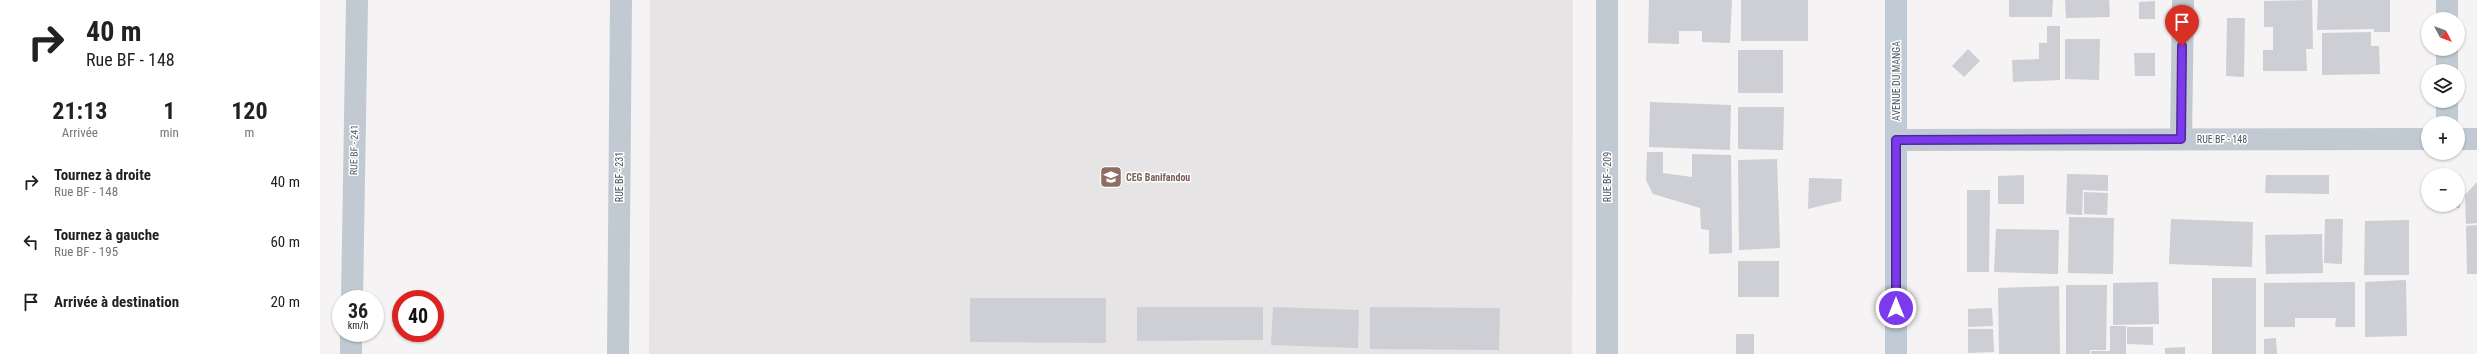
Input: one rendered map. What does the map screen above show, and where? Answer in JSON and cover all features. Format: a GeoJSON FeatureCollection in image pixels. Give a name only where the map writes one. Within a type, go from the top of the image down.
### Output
{"type":"FeatureCollection","features":[{"type":"Feature","properties":{"kind":"street","name":"RUE BF - 241"},"geometry":{"type":"LineString","coordinates":[[352,290],[357,0]]}},
{"type":"Feature","properties":{"kind":"street","name":"RUE BF - 231"},"geometry":{"type":"LineString","coordinates":[[618,354],[621,0]]}},
{"type":"Feature","properties":{"kind":"street","name":"RUE BF - 209"},"geometry":{"type":"LineString","coordinates":[[1606,354],[1607,0]]}},
{"type":"Feature","properties":{"kind":"street","name":"AVENUE DU MANGA"},"geometry":{"type":"LineString","coordinates":[[1896,0],[1896,354]]}},
{"type":"Feature","properties":{"kind":"street"},"geometry":{"type":"LineString","coordinates":[[2181,139],[2183,0]]}},
{"type":"Feature","properties":{"kind":"street"},"geometry":{"type":"LineString","coordinates":[[2447,0],[2447,12]]}},
{"type":"Feature","properties":{"kind":"street","name":"RUE BF - 148"},"geometry":{"type":"LineString","coordinates":[[1896,140],[2421,139]]}},
{"type":"Feature","properties":{"kind":"street"},"geometry":{"type":"LineString","coordinates":[[2465,139],[2477,140]]}},
{"type":"Feature","properties":{"kind":"street"},"geometry":{"type":"LineString","coordinates":[[351,342],[351,354]]}},
{"type":"Feature","properties":{"kind":"shaded area","name":"CEG Banifandou"},"geometry":{"type":"Polygon","coordinates":[[[650,0],[1573,0],[1572,354],[649,354],[650,0]]]}},
{"type":"Feature","properties":{"kind":"building"},"geometry":{"type":"Polygon","coordinates":[[[1649,0],[1732,0],[1730,43],[1702,42],[1702,31],[1679,31],[1679,44],[1648,43],[1649,0]]]}},
{"type":"Feature","properties":{"kind":"building"},"geometry":{"type":"Polygon","coordinates":[[[1741,0],[1808,0],[1808,41],[1741,41],[1741,0]]]}},
{"type":"Feature","properties":{"kind":"building"},"geometry":{"type":"Polygon","coordinates":[[[2009,0],[2053,0],[2052,17],[2009,17],[2009,0]]]}},
{"type":"Feature","properties":{"kind":"building"},"geometry":{"type":"Polygon","coordinates":[[[2065,0],[2109,0],[2110,17],[2066,18],[2065,0]]]}},
{"type":"Feature","properties":{"kind":"building"},"geometry":{"type":"Polygon","coordinates":[[[2312,0],[2313,49],[2306,49],[2307,71],[2263,71],[2263,50],[2273,50],[2273,27],[2264,27],[2264,1],[2312,0]]]}},
{"type":"Feature","properties":{"kind":"building"},"geometry":{"type":"Polygon","coordinates":[[[2318,0],[2390,0],[2390,32],[2374,32],[2374,29],[2317,30],[2318,0]]]}},
{"type":"Feature","properties":{"kind":"building"},"geometry":{"type":"Polygon","coordinates":[[[2155,1],[2155,19],[2139,19],[2139,2],[2155,1]]]}},
{"type":"Feature","properties":{"kind":"building"},"geometry":{"type":"Polygon","coordinates":[[[2227,18],[2245,18],[2244,77],[2226,76],[2227,18]]]}},
{"type":"Feature","properties":{"kind":"building"},"geometry":{"type":"Polygon","coordinates":[[[2047,26],[2060,26],[2060,80],[2013,82],[2012,60],[2039,59],[2039,43],[2047,43],[2047,26]]]}},
{"type":"Feature","properties":{"kind":"building"},"geometry":{"type":"Polygon","coordinates":[[[2371,32],[2371,46],[2379,46],[2380,74],[2322,75],[2322,33],[2371,32]]]}},
{"type":"Feature","properties":{"kind":"building"},"geometry":{"type":"Polygon","coordinates":[[[2065,39],[2100,39],[2099,80],[2065,79],[2065,39]]]}},
{"type":"Feature","properties":{"kind":"building"},"geometry":{"type":"Polygon","coordinates":[[[1968,49],[1980,61],[1964,77],[1952,66],[1968,49]]]}},
{"type":"Feature","properties":{"kind":"building"},"geometry":{"type":"Polygon","coordinates":[[[1738,50],[1783,50],[1783,93],[1738,93],[1738,50]]]}},
{"type":"Feature","properties":{"kind":"building"},"geometry":{"type":"Polygon","coordinates":[[[2134,53],[2155,53],[2155,76],[2135,76],[2134,53]]]}},
{"type":"Feature","properties":{"kind":"building"},"geometry":{"type":"Polygon","coordinates":[[[1650,102],[1731,105],[1730,150],[1649,147],[1650,102]]]}},
{"type":"Feature","properties":{"kind":"building"},"geometry":{"type":"Polygon","coordinates":[[[1738,107],[1784,107],[1783,150],[1738,149],[1738,107]]]}},
{"type":"Feature","properties":{"kind":"building"},"geometry":{"type":"Polygon","coordinates":[[[1647,152],[1663,152],[1663,173],[1692,177],[1692,154],[1731,155],[1732,253],[1709,254],[1709,230],[1701,229],[1700,208],[1653,194],[1646,180],[1647,152]]]}},
{"type":"Feature","properties":{"kind":"building"},"geometry":{"type":"Polygon","coordinates":[[[1777,159],[1780,248],[1739,250],[1738,160],[1777,159]]]}},
{"type":"Feature","properties":{"kind":"building"},"geometry":{"type":"Polygon","coordinates":[[[2067,174],[2108,175],[2108,191],[2083,190],[2082,215],[2066,214],[2067,174]]]}},
{"type":"Feature","properties":{"kind":"building"},"geometry":{"type":"Polygon","coordinates":[[[2024,175],[2024,204],[1998,204],[1998,176],[2024,175]]]}},
{"type":"Feature","properties":{"kind":"building"},"geometry":{"type":"Polygon","coordinates":[[[2266,175],[2329,175],[2329,194],[2265,193],[2266,175]]]}},
{"type":"Feature","properties":{"kind":"building"},"geometry":{"type":"Polygon","coordinates":[[[1809,178],[1842,179],[1841,201],[1808,209],[1809,178]]]}},
{"type":"Feature","properties":{"kind":"building"},"geometry":{"type":"Polygon","coordinates":[[[2477,182],[2477,223],[2466,224],[2465,195],[2477,182]]]}},
{"type":"Feature","properties":{"kind":"building"},"geometry":{"type":"Polygon","coordinates":[[[1967,190],[1990,190],[1989,272],[1967,272],[1967,190]]]}},
{"type":"Feature","properties":{"kind":"building"},"geometry":{"type":"Polygon","coordinates":[[[2084,192],[2108,193],[2107,215],[2084,214],[2084,192]]]}},
{"type":"Feature","properties":{"kind":"building"},"geometry":{"type":"Polygon","coordinates":[[[2069,217],[2114,218],[2113,274],[2068,273],[2069,217]]]}},
{"type":"Feature","properties":{"kind":"building"},"geometry":{"type":"Polygon","coordinates":[[[2171,219],[2253,222],[2252,267],[2169,264],[2171,219]]]}},
{"type":"Feature","properties":{"kind":"building"},"geometry":{"type":"Polygon","coordinates":[[[2325,219],[2343,219],[2342,264],[2324,263],[2325,219]]]}},
{"type":"Feature","properties":{"kind":"building"},"geometry":{"type":"Polygon","coordinates":[[[2409,220],[2409,275],[2364,275],[2365,221],[2409,220]]]}},
{"type":"Feature","properties":{"kind":"building"},"geometry":{"type":"Polygon","coordinates":[[[2477,225],[2477,274],[2467,274],[2466,226],[2477,225]]]}},
{"type":"Feature","properties":{"kind":"building"},"geometry":{"type":"Polygon","coordinates":[[[1996,229],[2059,230],[2058,274],[1994,272],[1996,229]]]}},
{"type":"Feature","properties":{"kind":"building"},"geometry":{"type":"Polygon","coordinates":[[[2322,234],[2323,273],[2266,274],[2265,235],[2322,234]]]}},
{"type":"Feature","properties":{"kind":"building"},"geometry":{"type":"Polygon","coordinates":[[[1738,261],[1779,261],[1779,297],[1738,297],[1738,261]]]}},
{"type":"Feature","properties":{"kind":"building"},"geometry":{"type":"Polygon","coordinates":[[[2212,278],[2256,278],[2256,354],[2212,354],[2212,278]]]}},
{"type":"Feature","properties":{"kind":"building"},"geometry":{"type":"Polygon","coordinates":[[[2406,280],[2407,336],[2365,337],[2365,282],[2406,280]]]}},
{"type":"Feature","properties":{"kind":"building"},"geometry":{"type":"Polygon","coordinates":[[[2158,282],[2159,324],[2113,325],[2113,283],[2158,282]]]}},
{"type":"Feature","properties":{"kind":"building"},"geometry":{"type":"Polygon","coordinates":[[[2355,282],[2355,327],[2335,327],[2336,318],[2295,318],[2295,327],[2264,327],[2264,283],[2355,282]]]}},
{"type":"Feature","properties":{"kind":"building"},"geometry":{"type":"Polygon","coordinates":[[[2066,285],[2107,285],[2106,350],[2090,350],[2090,354],[2066,354],[2066,285]]]}},
{"type":"Feature","properties":{"kind":"building"},"geometry":{"type":"Polygon","coordinates":[[[2059,286],[2060,354],[1999,354],[1998,288],[2059,286]]]}},
{"type":"Feature","properties":{"kind":"building"},"geometry":{"type":"Polygon","coordinates":[[[970,298],[1106,298],[1106,343],[970,342],[970,298]]]}},
{"type":"Feature","properties":{"kind":"building"},"geometry":{"type":"Polygon","coordinates":[[[1137,307],[1263,307],[1263,340],[1137,341],[1137,307]]]}},
{"type":"Feature","properties":{"kind":"building"},"geometry":{"type":"Polygon","coordinates":[[[1273,307],[1359,310],[1358,348],[1271,345],[1273,307]]]}},
{"type":"Feature","properties":{"kind":"building"},"geometry":{"type":"Polygon","coordinates":[[[1370,307],[1500,308],[1499,350],[1370,349],[1370,307]]]}},
{"type":"Feature","properties":{"kind":"building"},"geometry":{"type":"Polygon","coordinates":[[[1992,308],[1993,326],[1968,327],[1968,309],[1992,308]]]}},
{"type":"Feature","properties":{"kind":"building"},"geometry":{"type":"Polygon","coordinates":[[[2110,326],[2126,326],[2126,354],[2091,354],[2091,351],[2110,351],[2110,326]]]}},
{"type":"Feature","properties":{"kind":"building"},"geometry":{"type":"Polygon","coordinates":[[[2127,327],[2153,327],[2153,345],[2127,344],[2127,327]]]}},
{"type":"Feature","properties":{"kind":"building"},"geometry":{"type":"Polygon","coordinates":[[[1968,329],[1993,329],[1994,352],[1968,353],[1968,329]]]}},
{"type":"Feature","properties":{"kind":"building"},"geometry":{"type":"Polygon","coordinates":[[[1736,334],[1754,334],[1754,354],[1736,354],[1736,334]]]}},
{"type":"Feature","properties":{"kind":"building"},"geometry":{"type":"Polygon","coordinates":[[[2276,338],[2277,354],[2264,354],[2264,339],[2276,338]]]}},
{"type":"Feature","properties":{"kind":"building"},"geometry":{"type":"Polygon","coordinates":[[[2185,347],[2185,354],[2165,354],[2165,348],[2185,347]]]}},
{"type":"Feature","properties":{"kind":"place","name":"CEG Banifandou"},"geometry":{"type":"Point","coordinates":[1111,177]}},
{"type":"Feature","properties":{"kind":"route"},"geometry":{"type":"LineString","coordinates":[[1896,308],[1896,140],[2181,139],[2182,46]]}}]}
